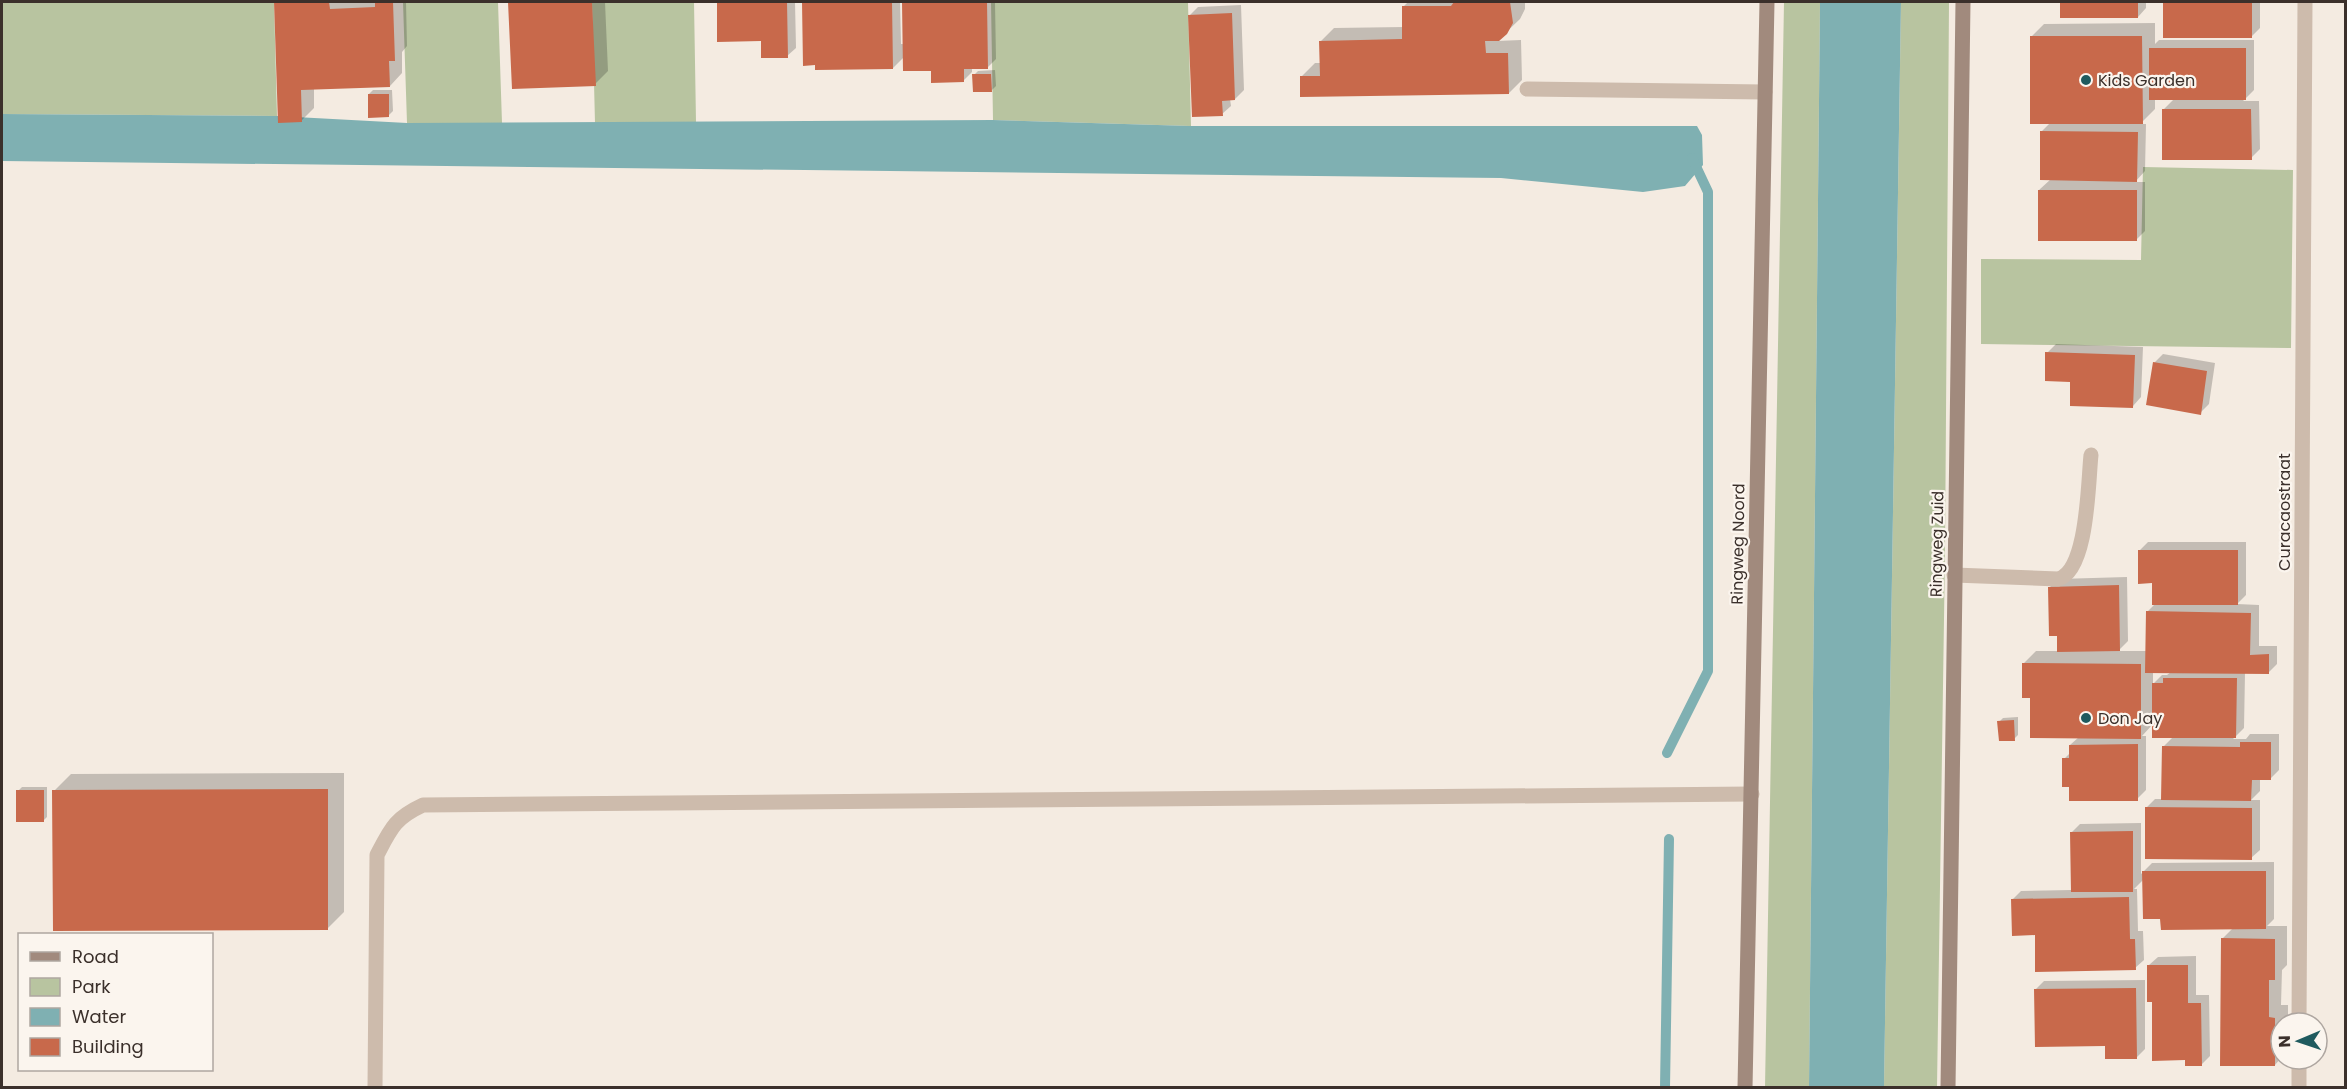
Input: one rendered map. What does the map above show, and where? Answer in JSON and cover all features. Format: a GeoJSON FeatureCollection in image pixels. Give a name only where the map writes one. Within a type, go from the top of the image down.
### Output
{"type":"FeatureCollection","features":[{"type":"Feature","properties":{"kind":"street","name":"Ringweg Noord"},"geometry":{"type":"LineString","coordinates":[[1746,1088],[1767,2]]}},
{"type":"Feature","properties":{"kind":"street","name":"Ringweg Zuid"},"geometry":{"type":"LineString","coordinates":[[1948,1088],[1963,2]]}},
{"type":"Feature","properties":{"kind":"street","name":"Curacaostraat"},"geometry":{"type":"LineString","coordinates":[[2299,1011],[2305,2]]}},
{"type":"Feature","properties":{"kind":"street"},"geometry":{"type":"LineString","coordinates":[[1527,89],[1765,92]]}},
{"type":"Feature","properties":{"kind":"street"},"geometry":{"type":"LineString","coordinates":[[1954,575],[2058,579],[2068,576],[2074,567],[2081,544],[2091,455]]}},
{"type":"Feature","properties":{"kind":"street"},"geometry":{"type":"LineString","coordinates":[[375,1088],[377,855],[403,814],[423,805],[1752,794]]}},
{"type":"Feature","properties":{"kind":"street"},"geometry":{"type":"LineString","coordinates":[[2299,1071],[2299,1088]]}},
{"type":"Feature","properties":{"kind":"green space"},"geometry":{"type":"Polygon","coordinates":[[[2,2],[274,2],[277,116],[2,114],[2,2]]]}},
{"type":"Feature","properties":{"kind":"green space"},"geometry":{"type":"Polygon","coordinates":[[[403,2],[498,2],[502,123],[407,123],[403,2]]]}},
{"type":"Feature","properties":{"kind":"green space"},"geometry":{"type":"Polygon","coordinates":[[[592,2],[694,2],[696,122],[595,123],[592,2]]]}},
{"type":"Feature","properties":{"kind":"green space"},"geometry":{"type":"Polygon","coordinates":[[[991,2],[1188,2],[1191,126],[993,120],[991,2]]]}},
{"type":"Feature","properties":{"kind":"green space"},"geometry":{"type":"Polygon","coordinates":[[[1784,2],[1820,2],[1809,1087],[1765,1088],[1784,2]]]}},
{"type":"Feature","properties":{"kind":"green space"},"geometry":{"type":"Polygon","coordinates":[[[1901,2],[1949,2],[1945,552],[1937,1087],[1884,1087],[1901,2]]]}},
{"type":"Feature","properties":{"kind":"green space"},"geometry":{"type":"Polygon","coordinates":[[[2143,167],[2293,170],[2291,348],[1981,344],[1981,259],[2141,260],[2143,167]]]}},
{"type":"Feature","properties":{"kind":"water"},"geometry":{"type":"Polygon","coordinates":[[[1820,2],[1901,2],[1884,1087],[1809,1087],[1820,2]]]}},
{"type":"Feature","properties":{"kind":"water"},"geometry":{"type":"Polygon","coordinates":[[[2,114],[277,116],[407,123],[993,120],[1191,126],[1697,126],[1702,135],[1703,165],[1685,186],[1643,192],[1501,178],[2,161],[2,114]]]}},
{"type":"Feature","properties":{"kind":"building"},"geometry":{"type":"Polygon","coordinates":[[[274,2],[329,2],[330,9],[375,7],[375,2],[393,2],[395,61],[389,61],[390,87],[301,90],[302,122],[278,123],[274,2]]]}},
{"type":"Feature","properties":{"kind":"building"},"geometry":{"type":"Polygon","coordinates":[[[508,2],[592,2],[596,86],[512,89],[508,2]]]}},
{"type":"Feature","properties":{"kind":"building"},"geometry":{"type":"Polygon","coordinates":[[[717,2],[787,2],[788,58],[761,58],[761,41],[717,42],[717,2]]]}},
{"type":"Feature","properties":{"kind":"building"},"geometry":{"type":"Polygon","coordinates":[[[802,2],[892,2],[893,69],[815,70],[815,65],[803,66],[802,2]]]}},
{"type":"Feature","properties":{"kind":"building"},"geometry":{"type":"Polygon","coordinates":[[[902,2],[987,2],[988,69],[964,69],[964,82],[931,83],[931,71],[903,71],[902,2]]]}},
{"type":"Feature","properties":{"kind":"building"},"geometry":{"type":"Polygon","coordinates":[[[1454,2],[1510,2],[1513,23],[1507,34],[1499,41],[1485,41],[1486,53],[1508,53],[1509,94],[1300,97],[1300,76],[1320,76],[1319,41],[1402,39],[1402,6],[1451,6],[1454,2]]]}},
{"type":"Feature","properties":{"kind":"building"},"geometry":{"type":"Polygon","coordinates":[[[2060,2],[2138,2],[2138,18],[2060,18],[2060,2]]]}},
{"type":"Feature","properties":{"kind":"building"},"geometry":{"type":"Polygon","coordinates":[[[2163,2],[2252,2],[2252,38],[2163,38],[2163,2]]]}},
{"type":"Feature","properties":{"kind":"building"},"geometry":{"type":"Polygon","coordinates":[[[1232,13],[1235,100],[1222,101],[1223,116],[1192,117],[1188,15],[1232,13]]]}},
{"type":"Feature","properties":{"kind":"building","name":"Kids Garden"},"geometry":{"type":"Polygon","coordinates":[[[2030,36],[2142,36],[2143,124],[2030,124],[2030,36]]]}},
{"type":"Feature","properties":{"kind":"building"},"geometry":{"type":"Polygon","coordinates":[[[2149,48],[2246,48],[2246,100],[2149,100],[2149,48]]]}},
{"type":"Feature","properties":{"kind":"building"},"geometry":{"type":"Polygon","coordinates":[[[972,74],[991,74],[992,92],[973,92],[972,74]]]}},
{"type":"Feature","properties":{"kind":"building"},"geometry":{"type":"Polygon","coordinates":[[[368,94],[389,94],[389,117],[368,118],[368,94]]]}},
{"type":"Feature","properties":{"kind":"building"},"geometry":{"type":"Polygon","coordinates":[[[2162,109],[2251,109],[2252,160],[2162,160],[2162,109]]]}},
{"type":"Feature","properties":{"kind":"building"},"geometry":{"type":"Polygon","coordinates":[[[2040,131],[2138,132],[2137,182],[2040,180],[2040,131]]]}},
{"type":"Feature","properties":{"kind":"building"},"geometry":{"type":"Polygon","coordinates":[[[2038,190],[2137,190],[2137,241],[2038,241],[2038,190]]]}},
{"type":"Feature","properties":{"kind":"building"},"geometry":{"type":"Polygon","coordinates":[[[2045,352],[2135,355],[2133,408],[2070,406],[2070,382],[2045,381],[2045,352]]]}},
{"type":"Feature","properties":{"kind":"building"},"geometry":{"type":"Polygon","coordinates":[[[2153,362],[2207,371],[2201,415],[2146,405],[2153,362]]]}},
{"type":"Feature","properties":{"kind":"building"},"geometry":{"type":"Polygon","coordinates":[[[2138,550],[2238,550],[2238,605],[2152,605],[2152,583],[2138,584],[2138,550]]]}},
{"type":"Feature","properties":{"kind":"building"},"geometry":{"type":"Polygon","coordinates":[[[2119,585],[2120,651],[2057,652],[2057,636],[2049,636],[2048,587],[2119,585]]]}},
{"type":"Feature","properties":{"kind":"building"},"geometry":{"type":"Polygon","coordinates":[[[2146,611],[2251,613],[2250,655],[2269,654],[2269,674],[2145,673],[2146,611]]]}},
{"type":"Feature","properties":{"kind":"building","name":"Don Jay"},"geometry":{"type":"Polygon","coordinates":[[[2022,663],[2141,664],[2141,739],[2030,738],[2030,698],[2022,698],[2022,663]]]}},
{"type":"Feature","properties":{"kind":"building"},"geometry":{"type":"Polygon","coordinates":[[[2163,678],[2237,678],[2236,738],[2152,738],[2152,683],[2163,683],[2163,678]]]}},
{"type":"Feature","properties":{"kind":"building"},"geometry":{"type":"Polygon","coordinates":[[[2014,720],[2015,741],[1999,741],[1997,721],[2014,720]]]}},
{"type":"Feature","properties":{"kind":"building"},"geometry":{"type":"Polygon","coordinates":[[[2240,742],[2271,742],[2271,780],[2252,780],[2251,801],[2161,800],[2162,746],[2240,747],[2240,742]]]}},
{"type":"Feature","properties":{"kind":"building"},"geometry":{"type":"Polygon","coordinates":[[[2138,744],[2138,801],[2069,801],[2069,787],[2062,787],[2062,758],[2069,758],[2069,745],[2138,744]]]}},
{"type":"Feature","properties":{"kind":"building"},"geometry":{"type":"Polygon","coordinates":[[[328,789],[328,930],[53,931],[52,790],[328,789]]]}},
{"type":"Feature","properties":{"kind":"building"},"geometry":{"type":"Polygon","coordinates":[[[16,790],[44,790],[44,822],[16,822],[16,790]]]}},
{"type":"Feature","properties":{"kind":"building"},"geometry":{"type":"Polygon","coordinates":[[[2145,807],[2252,808],[2252,860],[2145,859],[2145,807]]]}},
{"type":"Feature","properties":{"kind":"building"},"geometry":{"type":"Polygon","coordinates":[[[2133,831],[2133,892],[2071,892],[2070,832],[2133,831]]]}},
{"type":"Feature","properties":{"kind":"building"},"geometry":{"type":"Polygon","coordinates":[[[2142,871],[2266,871],[2266,929],[2161,930],[2160,919],[2143,919],[2142,871]]]}},
{"type":"Feature","properties":{"kind":"building"},"geometry":{"type":"Polygon","coordinates":[[[2129,897],[2130,939],[2135,939],[2136,970],[2035,972],[2035,935],[2012,936],[2011,899],[2129,897]]]}},
{"type":"Feature","properties":{"kind":"building"},"geometry":{"type":"Polygon","coordinates":[[[2221,938],[2275,939],[2275,980],[2269,980],[2269,1066],[2220,1066],[2221,938]]]}},
{"type":"Feature","properties":{"kind":"building"},"geometry":{"type":"Polygon","coordinates":[[[2147,965],[2188,965],[2188,1003],[2201,1003],[2202,1066],[2185,1066],[2185,1060],[2152,1061],[2152,1002],[2147,1002],[2147,965]]]}},
{"type":"Feature","properties":{"kind":"building"},"geometry":{"type":"Polygon","coordinates":[[[2136,988],[2137,1059],[2105,1059],[2105,1046],[2035,1047],[2034,989],[2136,988]]]}},
{"type":"Feature","properties":{"kind":"waterway"},"geometry":{"type":"LineString","coordinates":[[1667,753],[1708,671],[1708,192],[1692,158]]}},
{"type":"Feature","properties":{"kind":"waterway"},"geometry":{"type":"LineString","coordinates":[[1665,1088],[1669,839]]}},
{"type":"Feature","properties":{"kind":"place","name":"Kids Garden"},"geometry":{"type":"Point","coordinates":[2086,80]}},
{"type":"Feature","properties":{"kind":"place","name":"Don Jay"},"geometry":{"type":"Point","coordinates":[2086,718]}}]}
